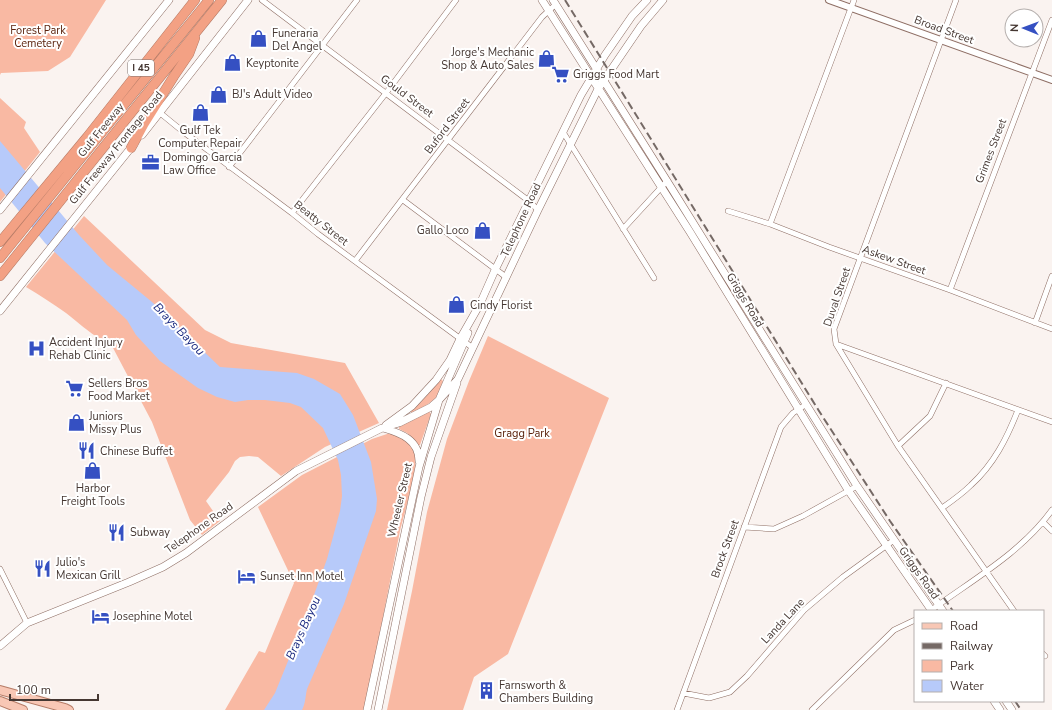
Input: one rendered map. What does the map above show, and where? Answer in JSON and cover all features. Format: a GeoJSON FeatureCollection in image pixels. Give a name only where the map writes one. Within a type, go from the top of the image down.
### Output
{"type":"FeatureCollection","features":[{"type":"Feature","properties":{"kind":"highway","name":"Gulf Freeway"},"geometry":{"type":"LineString","coordinates":[[0,241],[86,137],[195,0]]}},
{"type":"Feature","properties":{"kind":"highway","name":"Gulf Freeway"},"geometry":{"type":"LineString","coordinates":[[2,255],[209,0]]}},
{"type":"Feature","properties":{"kind":"highway","name":"Gulf Freeway"},"geometry":{"type":"LineString","coordinates":[[0,276],[222,0]]}},
{"type":"Feature","properties":{"kind":"highway"},"geometry":{"type":"LineString","coordinates":[[131,148],[144,124],[189,54],[197,31]]}},
{"type":"Feature","properties":{"kind":"main road"},"geometry":{"type":"LineString","coordinates":[[0,210],[169,0]]}},
{"type":"Feature","properties":{"kind":"main road","name":"Gulf Freeway Frontage Road"},"geometry":{"type":"LineString","coordinates":[[0,311],[23,280],[160,112],[248,0]]}},
{"type":"Feature","properties":{"kind":"main road","name":"Griggs Road"},"geometry":{"type":"LineString","coordinates":[[542,0],[728,292],[798,410],[848,490],[930,610]]}},
{"type":"Feature","properties":{"kind":"main road","name":"Telephone Road"},"geometry":{"type":"LineString","coordinates":[[383,428],[412,406],[436,380],[462,341],[495,270],[591,78],[632,16],[647,0]]}},
{"type":"Feature","properties":{"kind":"main road","name":"Telephone Road"},"geometry":{"type":"LineString","coordinates":[[0,646],[27,623],[163,567],[186,553],[296,471],[383,428],[405,421],[431,407],[439,400],[458,379],[570,144],[603,80],[641,26],[662,0]]}},
{"type":"Feature","properties":{"kind":"main road","name":"Griggs Road"},"geometry":{"type":"LineString","coordinates":[[554,2],[668,181],[857,486],[941,608]]}},
{"type":"Feature","properties":{"kind":"main road","name":"Wheeler Street"},"geometry":{"type":"LineString","coordinates":[[367,710],[419,468],[439,400],[462,341]]}},
{"type":"Feature","properties":{"kind":"main road","name":"Wheeler Street"},"geometry":{"type":"LineString","coordinates":[[378,710],[431,457],[458,379]]}},
{"type":"Feature","properties":{"kind":"main road"},"geometry":{"type":"LineString","coordinates":[[383,428],[398,432],[414,444],[419,454],[419,468]]}},
{"type":"Feature","properties":{"kind":"main road"},"geometry":{"type":"LineString","coordinates":[[0,690],[67,709],[76,710]]}},
{"type":"Feature","properties":{"kind":"main road"},"geometry":{"type":"LineString","coordinates":[[0,701],[23,709]]}},
{"type":"Feature","properties":{"kind":"street","name":"Gould Street"},"geometry":{"type":"LineString","coordinates":[[262,0],[529,201],[538,210]]}},
{"type":"Feature","properties":{"kind":"street"},"geometry":{"type":"LineString","coordinates":[[229,167],[357,0]]}},
{"type":"Feature","properties":{"kind":"street"},"geometry":{"type":"LineString","coordinates":[[292,213],[386,93],[456,0]]}},
{"type":"Feature","properties":{"kind":"street","name":"Broad Street"},"geometry":{"type":"LineString","coordinates":[[829,0],[1052,80]]}},
{"type":"Feature","properties":{"kind":"street"},"geometry":{"type":"LineString","coordinates":[[770,224],[854,0]]}},
{"type":"Feature","properties":{"kind":"street","name":"Duval Street"},"geometry":{"type":"LineString","coordinates":[[956,0],[834,329],[836,344],[898,446],[1013,610]]}},
{"type":"Feature","properties":{"kind":"street","name":"Buford Street"},"geometry":{"type":"LineString","coordinates":[[355,261],[554,2]]}},
{"type":"Feature","properties":{"kind":"street","name":"Grimes Street"},"geometry":{"type":"LineString","coordinates":[[950,290],[1052,20]]}},
{"type":"Feature","properties":{"kind":"street","name":"Beatty Street"},"geometry":{"type":"LineString","coordinates":[[160,112],[229,167],[472,348]]}},
{"type":"Feature","properties":{"kind":"street"},"geometry":{"type":"LineString","coordinates":[[563,132],[654,278]]}},
{"type":"Feature","properties":{"kind":"street"},"geometry":{"type":"LineString","coordinates":[[623,229],[661,186],[668,181]]}},
{"type":"Feature","properties":{"kind":"street"},"geometry":{"type":"LineString","coordinates":[[403,200],[506,277]]}},
{"type":"Feature","properties":{"kind":"street","name":"Askew Street"},"geometry":{"type":"LineString","coordinates":[[728,211],[770,224],[1052,329]]}},
{"type":"Feature","properties":{"kind":"street"},"geometry":{"type":"LineString","coordinates":[[1035,323],[1052,276]]}},
{"type":"Feature","properties":{"kind":"street"},"geometry":{"type":"LineString","coordinates":[[836,344],[1052,422]]}},
{"type":"Feature","properties":{"kind":"street"},"geometry":{"type":"LineString","coordinates":[[898,446],[930,416],[946,383]]}},
{"type":"Feature","properties":{"kind":"street","name":"Brock Street"},"geometry":{"type":"LineString","coordinates":[[677,710],[781,427],[793,412],[805,404]]}},
{"type":"Feature","properties":{"kind":"street"},"geometry":{"type":"LineString","coordinates":[[942,508],[971,486],[996,457],[1004,443],[1018,410]]}},
{"type":"Feature","properties":{"kind":"street"},"geometry":{"type":"LineString","coordinates":[[744,527],[774,529],[803,516],[857,486]]}},
{"type":"Feature","properties":{"kind":"street"},"geometry":{"type":"LineString","coordinates":[[941,608],[1015,548],[1043,522],[1052,510]]}},
{"type":"Feature","properties":{"kind":"street"},"geometry":{"type":"LineString","coordinates":[[1043,522],[1052,531]]}},
{"type":"Feature","properties":{"kind":"street","name":"Landa Lane"},"geometry":{"type":"LineString","coordinates":[[684,693],[709,698],[730,692],[747,676],[804,610],[842,577],[894,540]]}},
{"type":"Feature","properties":{"kind":"street"},"geometry":{"type":"LineString","coordinates":[[0,569],[27,623]]}},
{"type":"Feature","properties":{"kind":"street"},"geometry":{"type":"LineString","coordinates":[[812,710],[894,630],[914,620]]}},
{"type":"Feature","properties":{"kind":"green space","name":"Forest Park Cemetery"},"geometry":{"type":"Polygon","coordinates":[[[0,0],[106,0],[70,57],[48,71],[1,73],[0,75],[0,0]]]}},
{"type":"Feature","properties":{"kind":"green space"},"geometry":{"type":"Polygon","coordinates":[[[0,98],[26,122],[24,128],[40,152],[0,202],[0,98]]]}},
{"type":"Feature","properties":{"kind":"green space"},"geometry":{"type":"Polygon","coordinates":[[[84,216],[205,330],[231,343],[345,363],[379,423],[325,447],[281,476],[258,457],[240,457],[235,461],[229,472],[206,501],[220,521],[202,535],[190,520],[152,422],[112,346],[102,344],[102,340],[66,313],[26,287],[84,216]]]}},
{"type":"Feature","properties":{"kind":"green space","name":"Gragg Park"},"geometry":{"type":"Polygon","coordinates":[[[488,336],[609,398],[508,654],[474,677],[463,710],[387,710],[427,512],[447,439],[488,336]]]}},
{"type":"Feature","properties":{"kind":"green space"},"geometry":{"type":"Polygon","coordinates":[[[441,379],[443,381],[437,397],[412,413],[410,411],[421,402],[441,379]]]}},
{"type":"Feature","properties":{"kind":"green space"},"geometry":{"type":"Polygon","coordinates":[[[429,411],[431,414],[420,445],[418,445],[407,433],[399,429],[399,426],[429,411]]]}},
{"type":"Feature","properties":{"kind":"green space"},"geometry":{"type":"Polygon","coordinates":[[[390,433],[402,439],[412,447],[415,456],[415,463],[413,481],[400,531],[364,710],[225,710],[259,651],[265,653],[294,583],[258,507],[302,475],[372,439],[390,433]]]}},
{"type":"Feature","properties":{"kind":"water","name":"Brays Bayou"},"geometry":{"type":"Polygon","coordinates":[[[0,141],[79,235],[107,265],[152,302],[220,367],[297,373],[314,379],[340,394],[353,415],[371,462],[377,499],[376,511],[344,604],[307,689],[302,710],[264,710],[275,693],[306,617],[327,559],[340,511],[342,496],[341,475],[338,460],[323,428],[301,407],[290,403],[265,400],[235,402],[217,397],[198,388],[160,361],[136,335],[127,320],[45,243],[0,188],[0,141]]]}},
{"type":"Feature","properties":{"kind":"railway"},"geometry":{"type":"LineString","coordinates":[[565,0],[819,411],[890,521],[952,610]]}},
{"type":"Feature","properties":{"kind":"railway"},"geometry":{"type":"LineString","coordinates":[[1016,702],[1021,710]]}},
{"type":"Feature","properties":{"kind":"place","name":"Funeraria Del Angel"},"geometry":{"type":"Point","coordinates":[259,39]}},
{"type":"Feature","properties":{"kind":"place","name":"Jorge's Mechanic Shop & Auto Sales"},"geometry":{"type":"Point","coordinates":[547,58]}},
{"type":"Feature","properties":{"kind":"place","name":"Keyptonite"},"geometry":{"type":"Point","coordinates":[233,63]}},
{"type":"Feature","properties":{"kind":"place","name":"Griggs Food Mart"},"geometry":{"type":"Point","coordinates":[560,74]}},
{"type":"Feature","properties":{"kind":"place","name":"BJ's Adult Video"},"geometry":{"type":"Point","coordinates":[219,94]}},
{"type":"Feature","properties":{"kind":"place","name":"Gulf Tek Computer Repair"},"geometry":{"type":"Point","coordinates":[200,112]}},
{"type":"Feature","properties":{"kind":"place","name":"Domingo Garcia Law Office"},"geometry":{"type":"Point","coordinates":[150,163]}},
{"type":"Feature","properties":{"kind":"place","name":"Gallo Loco"},"geometry":{"type":"Point","coordinates":[482,230]}},
{"type":"Feature","properties":{"kind":"place","name":"Cindy Florist"},"geometry":{"type":"Point","coordinates":[457,305]}},
{"type":"Feature","properties":{"kind":"place","name":"Accident Injury Rehab Clinic"},"geometry":{"type":"Point","coordinates":[36,348]}},
{"type":"Feature","properties":{"kind":"place","name":"Sellers Bros Food Market"},"geometry":{"type":"Point","coordinates":[75,389]}},
{"type":"Feature","properties":{"kind":"place","name":"Juniors Missy Plus"},"geometry":{"type":"Point","coordinates":[76,422]}},
{"type":"Feature","properties":{"kind":"place","name":"Chinese Buffet"},"geometry":{"type":"Point","coordinates":[87,451]}},
{"type":"Feature","properties":{"kind":"place","name":"Harbor Freight Tools"},"geometry":{"type":"Point","coordinates":[93,470]}},
{"type":"Feature","properties":{"kind":"place","name":"Subway"},"geometry":{"type":"Point","coordinates":[117,532]}},
{"type":"Feature","properties":{"kind":"place","name":"Julio's Mexican Grill"},"geometry":{"type":"Point","coordinates":[43,568]}},
{"type":"Feature","properties":{"kind":"place","name":"Sunset Inn Motel"},"geometry":{"type":"Point","coordinates":[247,576]}},
{"type":"Feature","properties":{"kind":"place","name":"Josephine Motel"},"geometry":{"type":"Point","coordinates":[100,616]}},
{"type":"Feature","properties":{"kind":"place","name":"Farnsworth & Chambers Building"},"geometry":{"type":"Point","coordinates":[486,691]}}]}
